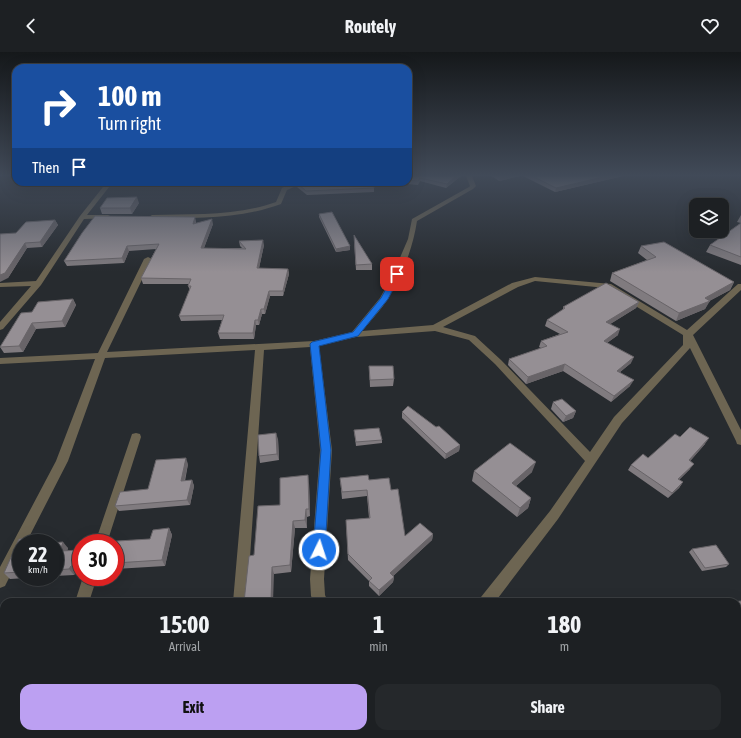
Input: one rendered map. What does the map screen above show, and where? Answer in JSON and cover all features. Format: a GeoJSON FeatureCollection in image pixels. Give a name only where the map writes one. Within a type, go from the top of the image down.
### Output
{"type":"FeatureCollection","features":[{"type":"Feature","properties":{"kind":"street"},"geometry":{"type":"LineString","coordinates":[[0,327],[38,283],[89,208]]}},
{"type":"Feature","properties":{"kind":"street"},"geometry":{"type":"LineString","coordinates":[[144,217],[227,213],[266,208]]}},
{"type":"Feature","properties":{"kind":"street"},"geometry":{"type":"LineString","coordinates":[[355,334],[384,299],[392,285],[411,239],[414,220],[435,208]]}},
{"type":"Feature","properties":{"kind":"street"},"geometry":{"type":"LineString","coordinates":[[82,217],[115,217]]}},
{"type":"Feature","properties":{"kind":"street"},"geometry":{"type":"LineString","coordinates":[[0,581],[62,461],[101,356],[148,259]]}},
{"type":"Feature","properties":{"kind":"street"},"geometry":{"type":"LineString","coordinates":[[435,328],[515,285],[535,279],[608,286],[688,334],[741,441]]}},
{"type":"Feature","properties":{"kind":"street"},"geometry":{"type":"LineString","coordinates":[[0,285],[38,283]]}},
{"type":"Feature","properties":{"kind":"street"},"geometry":{"type":"LineString","coordinates":[[489,598],[554,514],[618,420],[687,346],[688,334],[741,286]]}},
{"type":"Feature","properties":{"kind":"street"},"geometry":{"type":"LineString","coordinates":[[0,362],[176,350],[260,348],[314,344],[336,340],[355,334],[435,328],[472,338],[498,362],[591,460]]}},
{"type":"Feature","properties":{"kind":"street"},"geometry":{"type":"LineString","coordinates":[[314,344],[326,450],[317,579],[319,598]]}},
{"type":"Feature","properties":{"kind":"street"},"geometry":{"type":"LineString","coordinates":[[240,598],[260,348]]}},
{"type":"Feature","properties":{"kind":"street"},"geometry":{"type":"LineString","coordinates":[[104,534],[136,437]]}},
{"type":"Feature","properties":{"kind":"street"},"geometry":{"type":"LineString","coordinates":[[83,598],[87,586]]}},
{"type":"Feature","properties":{"kind":"building"},"geometry":{"type":"Polygon","coordinates":[[[332,212],[350,246],[336,249],[319,214],[332,212]]]}},
{"type":"Feature","properties":{"kind":"building"},"geometry":{"type":"Polygon","coordinates":[[[95,216],[195,217],[193,224],[212,219],[201,248],[246,249],[239,241],[263,240],[257,268],[288,269],[283,291],[269,291],[264,309],[261,309],[258,320],[255,320],[253,333],[218,333],[224,315],[179,316],[191,286],[188,286],[191,279],[141,278],[159,244],[127,246],[122,258],[64,261],[95,216]]]}},
{"type":"Feature","properties":{"kind":"building"},"geometry":{"type":"Polygon","coordinates":[[[55,220],[40,242],[25,243],[5,273],[0,275],[0,234],[16,233],[26,222],[55,220]]]}},
{"type":"Feature","properties":{"kind":"building"},"geometry":{"type":"Polygon","coordinates":[[[741,223],[741,257],[710,245],[720,238],[729,238],[729,232],[741,223]]]}},
{"type":"Feature","properties":{"kind":"building"},"geometry":{"type":"Polygon","coordinates":[[[354,235],[372,264],[356,265],[354,235]]]}},
{"type":"Feature","properties":{"kind":"building"},"geometry":{"type":"Polygon","coordinates":[[[664,242],[734,282],[705,298],[710,301],[679,313],[612,273],[656,257],[641,246],[664,242]]]}},
{"type":"Feature","properties":{"kind":"building"},"geometry":{"type":"Polygon","coordinates":[[[606,283],[639,302],[606,322],[620,329],[604,341],[634,357],[617,371],[634,380],[614,396],[565,364],[528,377],[509,359],[547,346],[541,341],[568,332],[547,320],[565,308],[563,307],[606,283]]]}},
{"type":"Feature","properties":{"kind":"building"},"geometry":{"type":"Polygon","coordinates":[[[73,299],[62,321],[32,323],[19,346],[0,347],[21,313],[32,312],[38,302],[73,299]]]}},
{"type":"Feature","properties":{"kind":"building"},"geometry":{"type":"Polygon","coordinates":[[[369,366],[393,366],[394,379],[370,380],[369,366]]]}},
{"type":"Feature","properties":{"kind":"building"},"geometry":{"type":"Polygon","coordinates":[[[562,399],[576,411],[566,416],[553,402],[562,399]]]}},
{"type":"Feature","properties":{"kind":"building"},"geometry":{"type":"Polygon","coordinates":[[[408,406],[436,427],[439,426],[460,445],[446,454],[402,412],[408,406]]]}},
{"type":"Feature","properties":{"kind":"building"},"geometry":{"type":"Polygon","coordinates":[[[690,427],[709,438],[689,460],[694,464],[678,479],[683,482],[672,493],[631,465],[643,454],[648,458],[675,434],[680,437],[690,427]]]}},
{"type":"Feature","properties":{"kind":"building"},"geometry":{"type":"Polygon","coordinates":[[[379,428],[382,440],[356,442],[354,430],[379,428]]]}},
{"type":"Feature","properties":{"kind":"building"},"geometry":{"type":"Polygon","coordinates":[[[276,433],[277,454],[259,456],[258,435],[276,433]]]}},
{"type":"Feature","properties":{"kind":"building"},"geometry":{"type":"Polygon","coordinates":[[[510,443],[536,462],[512,483],[531,498],[520,508],[474,471],[510,443]]]}},
{"type":"Feature","properties":{"kind":"building"},"geometry":{"type":"Polygon","coordinates":[[[186,458],[181,481],[192,480],[187,500],[115,506],[120,492],[148,489],[156,460],[186,458]]]}},
{"type":"Feature","properties":{"kind":"building"},"geometry":{"type":"Polygon","coordinates":[[[308,475],[309,509],[306,509],[305,520],[293,521],[290,565],[272,567],[271,598],[244,598],[249,556],[254,555],[258,506],[280,505],[280,478],[308,475]]]}},
{"type":"Feature","properties":{"kind":"building"},"geometry":{"type":"Polygon","coordinates":[[[368,475],[369,480],[389,478],[391,490],[398,489],[405,536],[420,523],[433,534],[390,573],[394,577],[379,590],[369,581],[372,578],[348,554],[346,520],[370,518],[367,490],[342,492],[340,478],[368,475]]]}},
{"type":"Feature","properties":{"kind":"building"},"geometry":{"type":"Polygon","coordinates":[[[169,528],[162,560],[124,562],[124,541],[150,539],[153,530],[169,528]]]}},
{"type":"Feature","properties":{"kind":"building"},"geometry":{"type":"Polygon","coordinates":[[[716,545],[729,564],[705,568],[692,549],[716,545]]]}},
{"type":"Feature","properties":{"kind":"building"},"geometry":{"type":"Polygon","coordinates":[[[72,550],[72,566],[69,569],[64,569],[64,551],[72,550]]]}},
{"type":"Feature","properties":{"kind":"building"},"geometry":{"type":"Polygon","coordinates":[[[12,555],[12,573],[4,573],[12,555]]]}},
{"type":"Feature","properties":{"kind":"route"},"geometry":{"type":"LineString","coordinates":[[319,550],[326,450],[314,344],[336,340],[355,334],[384,299],[397,274]]}}]}
